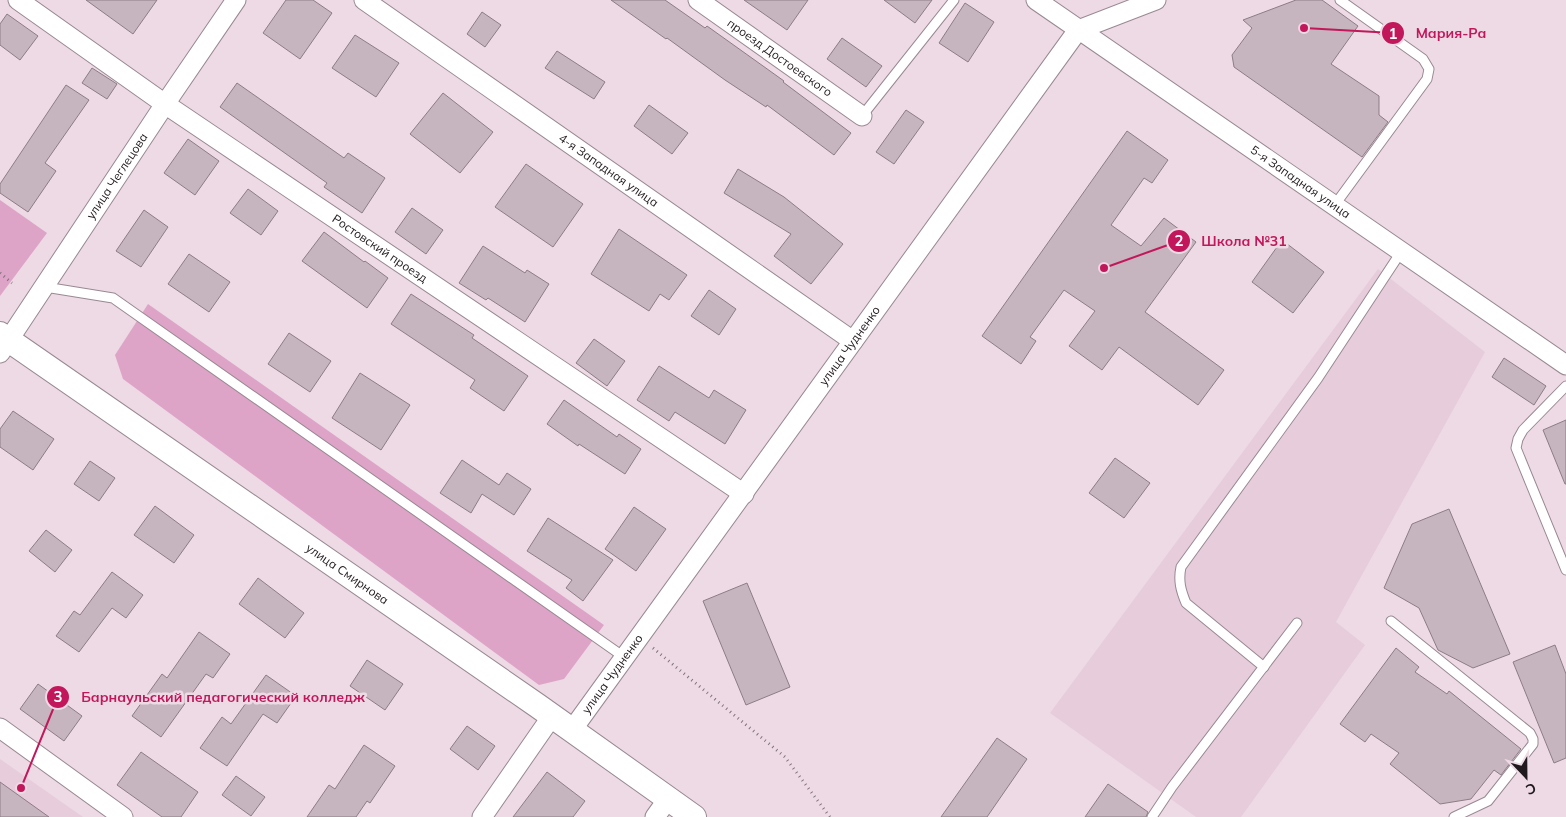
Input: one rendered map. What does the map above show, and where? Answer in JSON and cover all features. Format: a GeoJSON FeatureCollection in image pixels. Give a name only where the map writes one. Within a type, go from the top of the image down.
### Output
{"type":"FeatureCollection","features":[{"type":"Feature","properties":{"kind":"street","name":"Ростовский проезд"},"geometry":{"type":"LineString","coordinates":[[18,0],[165,104],[744,494]]}},
{"type":"Feature","properties":{"kind":"street","name":"улица Чеглецова"},"geometry":{"type":"LineString","coordinates":[[3,343],[45,287],[236,0]]}},
{"type":"Feature","properties":{"kind":"street","name":"4-я Западная улица"},"geometry":{"type":"LineString","coordinates":[[364,0],[853,341]]}},
{"type":"Feature","properties":{"kind":"street","name":"проезд Достоевского"},"geometry":{"type":"LineString","coordinates":[[698,0],[862,116]]}},
{"type":"Feature","properties":{"kind":"street","name":"5-я Западная улица"},"geometry":{"type":"LineString","coordinates":[[1036,0],[1566,365]]}},
{"type":"Feature","properties":{"kind":"street"},"geometry":{"type":"LineString","coordinates":[[1078,30],[1156,0]]}},
{"type":"Feature","properties":{"kind":"street","name":"улица Чудненко"},"geometry":{"type":"LineString","coordinates":[[572,730],[1078,30]]}},
{"type":"Feature","properties":{"kind":"street","name":"улица Смирнова"},"geometry":{"type":"LineString","coordinates":[[3,343],[572,730],[661,808],[694,817]]}},
{"type":"Feature","properties":{"kind":"street"},"geometry":{"type":"LineString","coordinates":[[482,817],[552,716]]}},
{"type":"Feature","properties":{"kind":"street"},"geometry":{"type":"LineString","coordinates":[[0,728],[123,817]]}},
{"type":"Feature","properties":{"kind":"lane"},"geometry":{"type":"LineString","coordinates":[[862,116],[954,0]]}},
{"type":"Feature","properties":{"kind":"lane"},"geometry":{"type":"LineString","coordinates":[[1334,206],[1427,79],[1429,69],[1422,59],[1340,0]]}},
{"type":"Feature","properties":{"kind":"lane"},"geometry":{"type":"LineString","coordinates":[[1264,666],[1186,603],[1180,589],[1179,574],[1181,567],[1318,378],[1401,252]]}},
{"type":"Feature","properties":{"kind":"lane"},"geometry":{"type":"LineString","coordinates":[[45,287],[113,298],[624,657]]}},
{"type":"Feature","properties":{"kind":"lane"},"geometry":{"type":"LineString","coordinates":[[1566,386],[1523,430],[1516,448],[1566,570]]}},
{"type":"Feature","properties":{"kind":"lane"},"geometry":{"type":"LineString","coordinates":[[1391,621],[1530,734],[1533,739],[1533,744],[1488,802],[1454,817]]}},
{"type":"Feature","properties":{"kind":"lane"},"geometry":{"type":"LineString","coordinates":[[1152,817],[1172,787],[1297,623]]}},
{"type":"Feature","properties":{"kind":"path"},"geometry":{"type":"LineString","coordinates":[[0,273],[12,283]]}},
{"type":"Feature","properties":{"kind":"path"},"geometry":{"type":"LineString","coordinates":[[639,637],[785,757],[830,817]]}},
{"type":"Feature","properties":{"kind":"shaded area"},"geometry":{"type":"Polygon","coordinates":[[[0,200],[47,233],[0,296],[0,200]]]}},
{"type":"Feature","properties":{"kind":"shaded area"},"geometry":{"type":"Polygon","coordinates":[[[1378,269],[1485,352],[1336,622],[1365,645],[1241,817],[1196,817],[1050,713],[1378,269]]]}},
{"type":"Feature","properties":{"kind":"shaded area"},"geometry":{"type":"Polygon","coordinates":[[[148,304],[604,625],[564,679],[539,685],[123,379],[115,355],[148,304]]]}},
{"type":"Feature","properties":{"kind":"shaded area"},"geometry":{"type":"Polygon","coordinates":[[[0,759],[83,817],[0,817],[0,759]]]}},
{"type":"Feature","properties":{"kind":"building"},"geometry":{"type":"Polygon","coordinates":[[[86,0],[157,0],[133,34],[86,0]]]}},
{"type":"Feature","properties":{"kind":"building"},"geometry":{"type":"Polygon","coordinates":[[[286,0],[313,0],[332,13],[300,59],[263,33],[286,0]]]}},
{"type":"Feature","properties":{"kind":"building"},"geometry":{"type":"Polygon","coordinates":[[[611,0],[665,0],[705,28],[707,26],[784,81],[851,133],[834,155],[767,105],[766,107],[725,80],[611,0]]]}},
{"type":"Feature","properties":{"kind":"building"},"geometry":{"type":"Polygon","coordinates":[[[744,0],[808,0],[787,30],[744,0]]]}},
{"type":"Feature","properties":{"kind":"building"},"geometry":{"type":"Polygon","coordinates":[[[884,0],[932,0],[915,23],[884,0]]]}},
{"type":"Feature","properties":{"kind":"building"},"geometry":{"type":"Polygon","coordinates":[[[1296,0],[1322,0],[1358,26],[1331,64],[1379,96],[1379,115],[1388,122],[1362,157],[1234,67],[1232,55],[1252,28],[1243,20],[1296,0]]]}},
{"type":"Feature","properties":{"kind":"building"},"geometry":{"type":"Polygon","coordinates":[[[965,3],[994,22],[968,62],[939,43],[965,3]]]}},
{"type":"Feature","properties":{"kind":"building"},"geometry":{"type":"Polygon","coordinates":[[[482,12],[501,25],[485,47],[467,34],[482,12]]]}},
{"type":"Feature","properties":{"kind":"building"},"geometry":{"type":"Polygon","coordinates":[[[7,14],[38,36],[20,60],[0,45],[0,24],[7,14]]]}},
{"type":"Feature","properties":{"kind":"building"},"geometry":{"type":"Polygon","coordinates":[[[355,35],[399,63],[376,97],[332,68],[355,35]]]}},
{"type":"Feature","properties":{"kind":"building"},"geometry":{"type":"Polygon","coordinates":[[[842,38],[882,66],[866,87],[827,59],[842,38]]]}},
{"type":"Feature","properties":{"kind":"building"},"geometry":{"type":"Polygon","coordinates":[[[557,51],[605,82],[594,99],[545,68],[557,51]]]}},
{"type":"Feature","properties":{"kind":"building"},"geometry":{"type":"Polygon","coordinates":[[[92,68],[117,84],[107,99],[82,83],[92,68]]]}},
{"type":"Feature","properties":{"kind":"building"},"geometry":{"type":"Polygon","coordinates":[[[237,83],[344,158],[348,153],[385,178],[362,213],[324,187],[327,183],[220,107],[237,83]]]}},
{"type":"Feature","properties":{"kind":"building"},"geometry":{"type":"Polygon","coordinates":[[[66,85],[89,100],[45,163],[56,171],[28,212],[0,193],[0,184],[66,85]]]}},
{"type":"Feature","properties":{"kind":"building"},"geometry":{"type":"Polygon","coordinates":[[[443,93],[493,132],[460,173],[410,134],[443,93]]]}},
{"type":"Feature","properties":{"kind":"building"},"geometry":{"type":"Polygon","coordinates":[[[649,105],[688,133],[672,154],[634,126],[649,105]]]}},
{"type":"Feature","properties":{"kind":"building"},"geometry":{"type":"Polygon","coordinates":[[[906,110],[924,122],[894,164],[876,152],[906,110]]]}},
{"type":"Feature","properties":{"kind":"building"},"geometry":{"type":"Polygon","coordinates":[[[1127,131],[1168,160],[1152,183],[1144,178],[1111,225],[1141,246],[1164,218],[1196,242],[1145,312],[1224,370],[1198,405],[1119,347],[1102,370],[1069,346],[1095,311],[1064,290],[1030,337],[1036,341],[1021,364],[982,336],[1127,131]]]}},
{"type":"Feature","properties":{"kind":"building"},"geometry":{"type":"Polygon","coordinates":[[[188,139],[219,161],[195,195],[164,173],[188,139]]]}},
{"type":"Feature","properties":{"kind":"building"},"geometry":{"type":"Polygon","coordinates":[[[526,164],[583,204],[553,247],[495,207],[526,164]]]}},
{"type":"Feature","properties":{"kind":"building"},"geometry":{"type":"Polygon","coordinates":[[[738,169],[784,197],[843,244],[811,284],[774,256],[791,234],[724,193],[738,169]]]}},
{"type":"Feature","properties":{"kind":"building"},"geometry":{"type":"Polygon","coordinates":[[[248,189],[278,211],[261,235],[230,213],[248,189]]]}},
{"type":"Feature","properties":{"kind":"building"},"geometry":{"type":"Polygon","coordinates":[[[412,208],[443,230],[426,254],[395,232],[412,208]]]}},
{"type":"Feature","properties":{"kind":"building"},"geometry":{"type":"Polygon","coordinates":[[[144,210],[168,227],[141,267],[116,251],[144,210]]]}},
{"type":"Feature","properties":{"kind":"building"},"geometry":{"type":"Polygon","coordinates":[[[619,229],[687,275],[669,300],[660,294],[649,311],[591,274],[619,229]]]}},
{"type":"Feature","properties":{"kind":"building"},"geometry":{"type":"Polygon","coordinates":[[[324,232],[388,278],[367,308],[302,261],[324,232]]]}},
{"type":"Feature","properties":{"kind":"building"},"geometry":{"type":"Polygon","coordinates":[[[1282,240],[1324,272],[1293,313],[1252,282],[1282,240]]]}},
{"type":"Feature","properties":{"kind":"building"},"geometry":{"type":"Polygon","coordinates":[[[483,246],[525,273],[527,270],[549,284],[525,322],[488,298],[486,300],[459,283],[483,246]]]}},
{"type":"Feature","properties":{"kind":"building"},"geometry":{"type":"Polygon","coordinates":[[[189,254],[230,282],[209,312],[168,284],[189,254]]]}},
{"type":"Feature","properties":{"kind":"building"},"geometry":{"type":"Polygon","coordinates":[[[709,290],[736,309],[719,335],[691,316],[709,290]]]}},
{"type":"Feature","properties":{"kind":"building"},"geometry":{"type":"Polygon","coordinates":[[[411,294],[474,335],[472,338],[528,376],[504,411],[470,388],[475,380],[391,324],[411,294]]]}},
{"type":"Feature","properties":{"kind":"building"},"geometry":{"type":"Polygon","coordinates":[[[289,333],[331,361],[310,392],[268,364],[289,333]]]}},
{"type":"Feature","properties":{"kind":"building"},"geometry":{"type":"Polygon","coordinates":[[[594,339],[625,361],[607,386],[576,363],[594,339]]]}},
{"type":"Feature","properties":{"kind":"building"},"geometry":{"type":"Polygon","coordinates":[[[1504,358],[1546,386],[1534,405],[1492,377],[1504,358]]]}},
{"type":"Feature","properties":{"kind":"building"},"geometry":{"type":"Polygon","coordinates":[[[659,366],[709,398],[714,390],[746,410],[725,444],[675,412],[669,421],[637,400],[659,366]]]}},
{"type":"Feature","properties":{"kind":"building"},"geometry":{"type":"Polygon","coordinates":[[[360,373],[410,405],[381,450],[332,418],[360,373]]]}},
{"type":"Feature","properties":{"kind":"building"},"geometry":{"type":"Polygon","coordinates":[[[564,400],[617,437],[619,434],[641,449],[625,474],[579,444],[578,446],[547,424],[564,400]]]}},
{"type":"Feature","properties":{"kind":"building"},"geometry":{"type":"Polygon","coordinates":[[[13,411],[54,439],[33,470],[0,447],[0,429],[13,411]]]}},
{"type":"Feature","properties":{"kind":"building"},"geometry":{"type":"Polygon","coordinates":[[[1566,420],[1566,484],[1565,484],[1543,430],[1566,420]]]}},
{"type":"Feature","properties":{"kind":"building"},"geometry":{"type":"Polygon","coordinates":[[[1115,458],[1150,483],[1124,518],[1089,493],[1115,458]]]}},
{"type":"Feature","properties":{"kind":"building"},"geometry":{"type":"Polygon","coordinates":[[[462,460],[499,485],[507,473],[531,489],[514,515],[482,494],[471,513],[440,493],[462,460]]]}},
{"type":"Feature","properties":{"kind":"building"},"geometry":{"type":"Polygon","coordinates":[[[90,461],[115,478],[99,501],[74,484],[90,461]]]}},
{"type":"Feature","properties":{"kind":"building"},"geometry":{"type":"Polygon","coordinates":[[[155,506],[194,535],[174,563],[134,535],[155,506]]]}},
{"type":"Feature","properties":{"kind":"building"},"geometry":{"type":"Polygon","coordinates":[[[634,507],[666,529],[636,571],[605,549],[634,507]]]}},
{"type":"Feature","properties":{"kind":"building"},"geometry":{"type":"Polygon","coordinates":[[[1449,509],[1510,654],[1473,668],[1438,650],[1419,608],[1384,588],[1412,524],[1449,509]]]}},
{"type":"Feature","properties":{"kind":"building"},"geometry":{"type":"Polygon","coordinates":[[[548,518],[613,560],[583,601],[566,588],[572,580],[527,551],[548,518]]]}},
{"type":"Feature","properties":{"kind":"building"},"geometry":{"type":"Polygon","coordinates":[[[46,530],[72,550],[55,572],[29,551],[46,530]]]}},
{"type":"Feature","properties":{"kind":"building"},"geometry":{"type":"Polygon","coordinates":[[[112,572],[143,595],[126,618],[112,608],[79,652],[56,636],[74,611],[80,615],[112,572]]]}},
{"type":"Feature","properties":{"kind":"building"},"geometry":{"type":"Polygon","coordinates":[[[258,578],[304,613],[285,638],[239,604],[258,578]]]}},
{"type":"Feature","properties":{"kind":"building"},"geometry":{"type":"Polygon","coordinates":[[[747,583],[790,687],[746,705],[703,601],[747,583]]]}},
{"type":"Feature","properties":{"kind":"building"},"geometry":{"type":"Polygon","coordinates":[[[199,632],[230,654],[213,678],[206,674],[161,737],[132,716],[162,674],[167,678],[199,632]]]}},
{"type":"Feature","properties":{"kind":"building"},"geometry":{"type":"Polygon","coordinates":[[[1555,645],[1566,674],[1566,758],[1554,763],[1513,662],[1555,645]]]}},
{"type":"Feature","properties":{"kind":"building"},"geometry":{"type":"Polygon","coordinates":[[[1396,648],[1419,667],[1415,672],[1447,694],[1449,691],[1521,749],[1501,775],[1494,770],[1471,799],[1440,804],[1390,764],[1399,753],[1371,734],[1365,742],[1340,724],[1396,648]]]}},
{"type":"Feature","properties":{"kind":"building"},"geometry":{"type":"Polygon","coordinates":[[[367,660],[403,684],[385,710],[350,686],[367,660]]]}},
{"type":"Feature","properties":{"kind":"building"},"geometry":{"type":"Polygon","coordinates":[[[266,675],[296,696],[277,723],[263,714],[227,766],[200,748],[222,717],[231,724],[266,675]]]}},
{"type":"Feature","properties":{"kind":"building"},"geometry":{"type":"Polygon","coordinates":[[[38,684],[82,716],[64,741],[20,709],[38,684]]]}},
{"type":"Feature","properties":{"kind":"building"},"geometry":{"type":"Polygon","coordinates":[[[467,726],[495,746],[478,770],[450,749],[467,726]]]}},
{"type":"Feature","properties":{"kind":"building"},"geometry":{"type":"Polygon","coordinates":[[[997,738],[1027,759],[987,817],[941,817],[997,738]]]}},
{"type":"Feature","properties":{"kind":"building"},"geometry":{"type":"Polygon","coordinates":[[[364,745],[395,766],[370,803],[367,801],[356,817],[307,817],[329,785],[335,789],[364,745]]]}},
{"type":"Feature","properties":{"kind":"building"},"geometry":{"type":"Polygon","coordinates":[[[141,752],[198,792],[181,817],[162,817],[117,785],[141,752]]]}},
{"type":"Feature","properties":{"kind":"building"},"geometry":{"type":"Polygon","coordinates":[[[547,772],[585,801],[573,817],[513,817],[547,772]]]}},
{"type":"Feature","properties":{"kind":"building"},"geometry":{"type":"Polygon","coordinates":[[[236,776],[265,797],[251,816],[222,795],[236,776]]]}},
{"type":"Feature","properties":{"kind":"building"},"geometry":{"type":"Polygon","coordinates":[[[0,782],[49,817],[0,817],[0,782]]]}},
{"type":"Feature","properties":{"kind":"building"},"geometry":{"type":"Polygon","coordinates":[[[1108,784],[1148,812],[1146,817],[1085,817],[1108,784]]]}},
{"type":"Feature","properties":{"kind":"place","name":"Мария-Ра"},"geometry":{"type":"Point","coordinates":[1304,28]}},
{"type":"Feature","properties":{"kind":"place","name":"Школа №31"},"geometry":{"type":"Point","coordinates":[1104,268]}},
{"type":"Feature","properties":{"kind":"place","name":"Барнаульский педагогический колледж"},"geometry":{"type":"Point","coordinates":[21,788]}}]}
